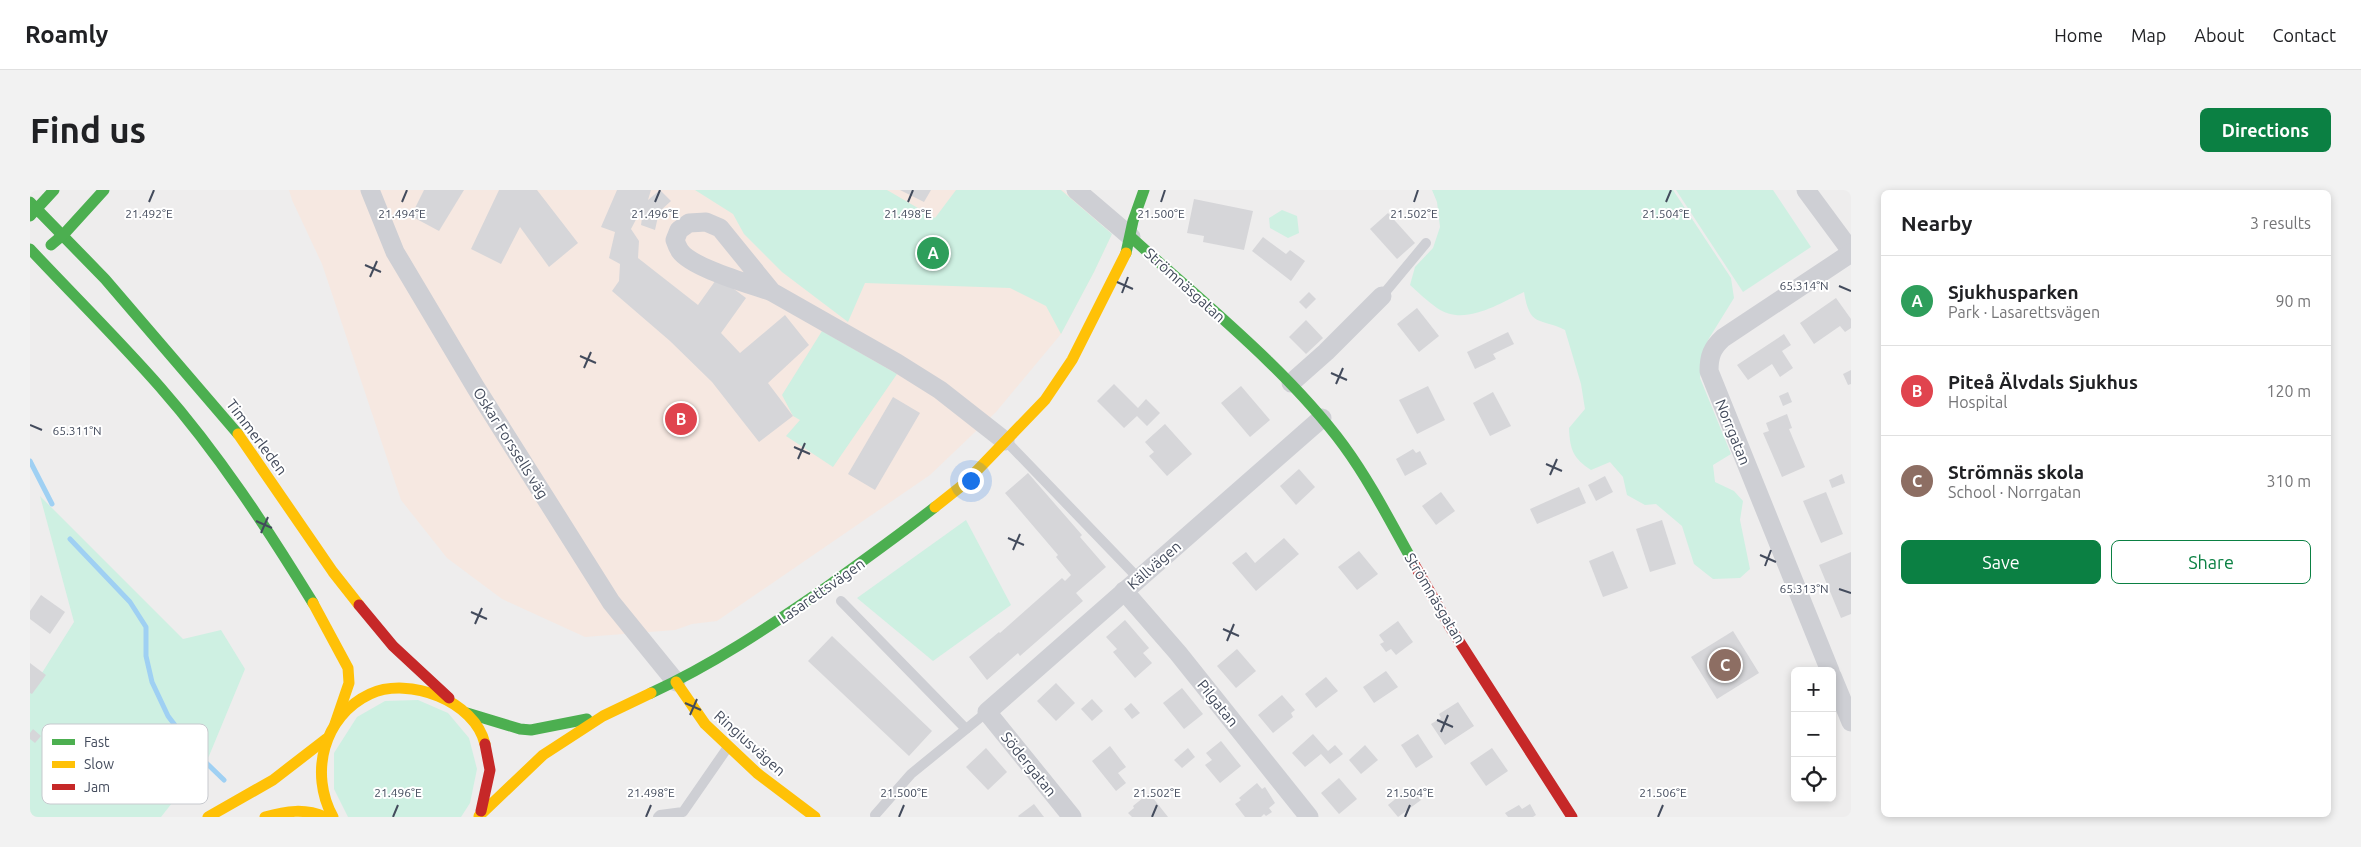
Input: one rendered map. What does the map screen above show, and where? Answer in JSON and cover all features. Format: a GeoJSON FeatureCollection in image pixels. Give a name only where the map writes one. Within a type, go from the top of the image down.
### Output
{"type":"FeatureCollection","features":[{"type":"Feature","properties":{"kind":"street"},"geometry":{"type":"LineString","coordinates":[[33,209],[54,190]]}},
{"type":"Feature","properties":{"kind":"street"},"geometry":{"type":"LineString","coordinates":[[104,190],[64,234],[34,252],[164,393],[212,452],[288,562],[326,624],[348,668],[349,682],[335,724]]}},
{"type":"Feature","properties":{"kind":"street","name":"Oskar Forssells väg"},"geometry":{"type":"LineString","coordinates":[[370,190],[395,252],[476,388],[611,602],[676,682]]}},
{"type":"Feature","properties":{"kind":"street","name":"Strömnäsgatan"},"geometry":{"type":"LineString","coordinates":[[1076,190],[1131,237],[1291,383],[1322,418],[1362,473],[1450,627],[1572,817]]}},
{"type":"Feature","properties":{"kind":"street","name":"Lasarettsvägen"},"geometry":{"type":"LineString","coordinates":[[467,713],[520,730],[531,730],[595,717],[615,710],[676,682],[762,632],[895,539],[964,484],[1045,400],[1068,367],[1119,269],[1131,237],[1133,221],[1144,190]]}},
{"type":"Feature","properties":{"kind":"street"},"geometry":{"type":"LineString","coordinates":[[1806,190],[1851,252]]}},
{"type":"Feature","properties":{"kind":"street","name":"Timmerleden"},"geometry":{"type":"LineString","coordinates":[[33,209],[64,234],[239,435],[333,572],[368,617],[393,646],[467,713]]}},
{"type":"Feature","properties":{"kind":"street"},"geometry":{"type":"LineString","coordinates":[[772,292],[720,228],[706,222],[689,223],[679,230],[675,240],[680,251],[695,262],[772,292],[912,372],[940,390],[1005,440]]}},
{"type":"Feature","properties":{"kind":"street","name":"Norrgatan"},"geometry":{"type":"LineString","coordinates":[[1828,667],[1709,371],[1709,358],[1714,346],[1723,338],[1851,252]]}},
{"type":"Feature","properties":{"kind":"street"},"geometry":{"type":"LineString","coordinates":[[1291,383],[1326,352],[1382,296]]}},
{"type":"Feature","properties":{"kind":"street","name":"Källvägen"},"geometry":{"type":"LineString","coordinates":[[987,712],[1322,418]]}},
{"type":"Feature","properties":{"kind":"street","name":"Pilgatan"},"geometry":{"type":"LineString","coordinates":[[1124,592],[1178,653],[1308,816]]}},
{"type":"Feature","properties":{"kind":"street","name":"Ringiusvägen"},"geometry":{"type":"LineString","coordinates":[[676,682],[705,724],[757,773],[815,817]]}},
{"type":"Feature","properties":{"kind":"street"},"geometry":{"type":"LineString","coordinates":[[1836,686],[1851,722]]}},
{"type":"Feature","properties":{"kind":"street"},"geometry":{"type":"LineString","coordinates":[[333,817],[322,791],[320,774],[321,756],[326,739],[335,724],[349,708],[367,696],[387,689],[408,687],[429,690],[449,698]]}},
{"type":"Feature","properties":{"kind":"street","name":"Lasarettsvägen"},"geometry":{"type":"LineString","coordinates":[[479,817],[527,768],[543,755],[615,710]]}},
{"type":"Feature","properties":{"kind":"street","name":"Södergatan"},"geometry":{"type":"LineString","coordinates":[[987,712],[1072,817]]}},
{"type":"Feature","properties":{"kind":"street"},"geometry":{"type":"LineString","coordinates":[[467,713],[480,729],[488,750],[491,773],[488,795],[479,817]]}},
{"type":"Feature","properties":{"kind":"street"},"geometry":{"type":"LineString","coordinates":[[208,817],[274,780],[326,739]]}},
{"type":"Feature","properties":{"kind":"street"},"geometry":{"type":"LineString","coordinates":[[265,817],[280,812],[300,810],[318,813],[325,817]]}},
{"type":"Feature","properties":{"kind":"lane"},"geometry":{"type":"LineString","coordinates":[[1382,296],[1426,243]]}},
{"type":"Feature","properties":{"kind":"lane"},"geometry":{"type":"LineString","coordinates":[[1005,440],[1139,579]]}},
{"type":"Feature","properties":{"kind":"lane"},"geometry":{"type":"LineString","coordinates":[[841,601],[966,729]]}},
{"type":"Feature","properties":{"kind":"lane"},"geometry":{"type":"LineString","coordinates":[[875,815],[911,774],[987,712]]}},
{"type":"Feature","properties":{"kind":"lane"},"geometry":{"type":"LineString","coordinates":[[658,817],[660,815],[685,814],[728,746]]}},
{"type":"Feature","properties":{"kind":"shaded area"},"geometry":{"type":"Polygon","coordinates":[[[289,190],[1063,190],[1112,234],[1061,334],[996,412],[930,475],[717,621],[692,624],[675,630],[585,637],[502,599],[447,558],[401,500],[322,264],[289,190]]]}},
{"type":"Feature","properties":{"kind":"green space"},"geometry":{"type":"Polygon","coordinates":[[[695,190],[887,190],[935,218],[956,190],[1061,190],[1112,234],[1061,334],[1046,306],[1010,288],[865,283],[848,322],[782,272],[744,234],[733,214],[695,190]]]}},
{"type":"Feature","properties":{"kind":"green space"},"geometry":{"type":"Polygon","coordinates":[[[1432,190],[1673,190],[1731,278],[1734,298],[1708,340],[1702,359],[1700,378],[1731,454],[1713,465],[1715,482],[1734,491],[1743,501],[1740,520],[1750,569],[1740,578],[1713,579],[1694,564],[1682,526],[1656,504],[1645,505],[1627,495],[1623,477],[1610,462],[1591,470],[1576,457],[1570,442],[1569,428],[1585,409],[1581,384],[1565,330],[1537,320],[1529,311],[1524,292],[1481,312],[1458,315],[1447,313],[1437,308],[1410,285],[1415,267],[1433,248],[1440,227],[1437,202],[1432,190]]]}},
{"type":"Feature","properties":{"kind":"green space"},"geometry":{"type":"Polygon","coordinates":[[[1676,190],[1773,190],[1811,247],[1743,292],[1676,190]]]}},
{"type":"Feature","properties":{"kind":"green space"},"geometry":{"type":"Polygon","coordinates":[[[1282,210],[1297,216],[1299,233],[1288,238],[1270,228],[1269,218],[1282,210]]]}},
{"type":"Feature","properties":{"kind":"green space"},"geometry":{"type":"Polygon","coordinates":[[[822,331],[897,374],[833,467],[786,436],[800,420],[793,416],[782,395],[822,331]]]}},
{"type":"Feature","properties":{"kind":"green space"},"geometry":{"type":"Polygon","coordinates":[[[40,496],[183,639],[221,630],[245,669],[208,757],[208,724],[42,724],[42,804],[171,804],[161,817],[30,817],[30,692],[74,622],[40,496]]]}},
{"type":"Feature","properties":{"kind":"green space"},"geometry":{"type":"Polygon","coordinates":[[[966,520],[1011,605],[933,661],[857,598],[966,520]]]}},
{"type":"Feature","properties":{"kind":"green space"},"geometry":{"type":"Polygon","coordinates":[[[418,700],[448,713],[469,738],[477,769],[470,803],[461,817],[348,817],[334,789],[334,753],[357,717],[385,701],[418,700]]]}},
{"type":"Feature","properties":{"kind":"building"},"geometry":{"type":"Polygon","coordinates":[[[424,190],[464,190],[439,231],[411,216],[424,190]]]}},
{"type":"Feature","properties":{"kind":"building"},"geometry":{"type":"Polygon","coordinates":[[[499,190],[537,190],[578,243],[549,267],[520,227],[501,264],[471,249],[499,190]]]}},
{"type":"Feature","properties":{"kind":"building"},"geometry":{"type":"Polygon","coordinates":[[[617,190],[651,190],[648,200],[660,190],[671,201],[659,212],[655,230],[641,225],[643,211],[641,210],[631,229],[639,241],[638,258],[698,305],[718,277],[746,298],[721,333],[740,353],[785,315],[809,345],[768,383],[793,416],[759,442],[712,382],[670,341],[612,291],[619,281],[620,264],[609,258],[615,232],[601,227],[617,190]]]}},
{"type":"Feature","properties":{"kind":"building"},"geometry":{"type":"Polygon","coordinates":[[[900,190],[931,190],[924,202],[900,190]]]}},
{"type":"Feature","properties":{"kind":"building"},"geometry":{"type":"Polygon","coordinates":[[[1194,199],[1253,211],[1244,250],[1203,242],[1204,236],[1187,233],[1194,199]]]}},
{"type":"Feature","properties":{"kind":"building"},"geometry":{"type":"Polygon","coordinates":[[[1388,213],[1415,243],[1397,259],[1370,229],[1388,213]]]}},
{"type":"Feature","properties":{"kind":"building"},"geometry":{"type":"Polygon","coordinates":[[[1263,237],[1286,254],[1290,250],[1305,261],[1291,281],[1252,251],[1263,237]]]}},
{"type":"Feature","properties":{"kind":"building"},"geometry":{"type":"Polygon","coordinates":[[[1309,292],[1316,299],[1306,309],[1299,302],[1309,292]]]}},
{"type":"Feature","properties":{"kind":"building"},"geometry":{"type":"Polygon","coordinates":[[[1836,298],[1851,319],[1851,328],[1845,332],[1840,326],[1814,344],[1800,323],[1836,298]]]}},
{"type":"Feature","properties":{"kind":"building"},"geometry":{"type":"Polygon","coordinates":[[[1417,308],[1439,336],[1419,352],[1397,324],[1417,308]]]}},
{"type":"Feature","properties":{"kind":"building"},"geometry":{"type":"Polygon","coordinates":[[[1306,320],[1323,338],[1306,354],[1289,337],[1306,320]]]}},
{"type":"Feature","properties":{"kind":"building"},"geometry":{"type":"Polygon","coordinates":[[[1508,332],[1514,344],[1493,354],[1496,359],[1475,369],[1467,352],[1508,332]]]}},
{"type":"Feature","properties":{"kind":"building"},"geometry":{"type":"Polygon","coordinates":[[[1784,334],[1791,345],[1782,351],[1793,368],[1780,377],[1772,364],[1748,380],[1737,365],[1784,334]]]}},
{"type":"Feature","properties":{"kind":"building"},"geometry":{"type":"Polygon","coordinates":[[[1851,370],[1851,384],[1848,385],[1843,374],[1851,370]]]}},
{"type":"Feature","properties":{"kind":"building"},"geometry":{"type":"Polygon","coordinates":[[[1114,384],[1138,408],[1146,399],[1160,413],[1147,426],[1137,416],[1124,428],[1097,401],[1114,384]]]}},
{"type":"Feature","properties":{"kind":"building"},"geometry":{"type":"Polygon","coordinates":[[[1241,386],[1270,420],[1250,437],[1221,403],[1241,386]]]}},
{"type":"Feature","properties":{"kind":"building"},"geometry":{"type":"Polygon","coordinates":[[[1428,386],[1445,420],[1417,434],[1399,400],[1428,386]]]}},
{"type":"Feature","properties":{"kind":"building"},"geometry":{"type":"Polygon","coordinates":[[[1493,392],[1511,426],[1490,436],[1473,403],[1493,392]]]}},
{"type":"Feature","properties":{"kind":"building"},"geometry":{"type":"Polygon","coordinates":[[[1788,392],[1792,402],[1783,406],[1779,396],[1788,392]]]}},
{"type":"Feature","properties":{"kind":"building"},"geometry":{"type":"Polygon","coordinates":[[[893,397],[920,413],[875,490],[848,474],[893,397]]]}},
{"type":"Feature","properties":{"kind":"building"},"geometry":{"type":"Polygon","coordinates":[[[1787,414],[1792,428],[1789,429],[1805,467],[1782,477],[1763,433],[1769,431],[1766,423],[1787,414]]]}},
{"type":"Feature","properties":{"kind":"building"},"geometry":{"type":"Polygon","coordinates":[[[1165,424],[1192,454],[1167,476],[1149,456],[1154,452],[1145,442],[1165,424]]]}},
{"type":"Feature","properties":{"kind":"building"},"geometry":{"type":"Polygon","coordinates":[[[1413,449],[1416,453],[1420,451],[1427,464],[1405,476],[1396,459],[1413,449]]]}},
{"type":"Feature","properties":{"kind":"building"},"geometry":{"type":"Polygon","coordinates":[[[1299,469],[1315,487],[1296,505],[1280,486],[1299,469]]]}},
{"type":"Feature","properties":{"kind":"building"},"geometry":{"type":"Polygon","coordinates":[[[1028,473],[1082,535],[1080,537],[1106,567],[1076,593],[1083,601],[1020,656],[1018,653],[987,680],[969,657],[1000,633],[1062,578],[1065,581],[1071,575],[1056,557],[1058,555],[1005,493],[1028,473]]]}},
{"type":"Feature","properties":{"kind":"building"},"geometry":{"type":"Polygon","coordinates":[[[1842,474],[1845,483],[1832,488],[1829,480],[1842,474]]]}},
{"type":"Feature","properties":{"kind":"building"},"geometry":{"type":"Polygon","coordinates":[[[1605,476],[1613,492],[1596,501],[1588,485],[1605,476]]]}},
{"type":"Feature","properties":{"kind":"building"},"geometry":{"type":"Polygon","coordinates":[[[1579,487],[1586,503],[1537,524],[1530,509],[1579,487]]]}},
{"type":"Feature","properties":{"kind":"building"},"geometry":{"type":"Polygon","coordinates":[[[1441,492],[1455,511],[1436,525],[1422,506],[1441,492]]]}},
{"type":"Feature","properties":{"kind":"building"},"geometry":{"type":"Polygon","coordinates":[[[1826,492],[1843,534],[1821,543],[1803,501],[1826,492]]]}},
{"type":"Feature","properties":{"kind":"building"},"geometry":{"type":"Polygon","coordinates":[[[1662,520],[1676,564],[1650,572],[1636,529],[1662,520]]]}},
{"type":"Feature","properties":{"kind":"building"},"geometry":{"type":"Polygon","coordinates":[[[1284,538],[1299,554],[1256,591],[1232,563],[1246,552],[1255,563],[1284,538]]]}},
{"type":"Feature","properties":{"kind":"building"},"geometry":{"type":"Polygon","coordinates":[[[1359,551],[1378,574],[1357,590],[1338,567],[1359,551]]]}},
{"type":"Feature","properties":{"kind":"building"},"geometry":{"type":"Polygon","coordinates":[[[1613,551],[1628,588],[1603,597],[1589,561],[1613,551]]]}},
{"type":"Feature","properties":{"kind":"building"},"geometry":{"type":"Polygon","coordinates":[[[1851,552],[1851,614],[1841,618],[1819,565],[1851,552]]]}},
{"type":"Feature","properties":{"kind":"building"},"geometry":{"type":"Polygon","coordinates":[[[41,595],[65,612],[50,634],[30,619],[30,611],[41,595]]]}},
{"type":"Feature","properties":{"kind":"building"},"geometry":{"type":"Polygon","coordinates":[[[1125,620],[1149,648],[1143,653],[1152,663],[1135,678],[1113,652],[1117,649],[1106,637],[1125,620]]]}},
{"type":"Feature","properties":{"kind":"building"},"geometry":{"type":"Polygon","coordinates":[[[1398,621],[1413,642],[1396,655],[1391,649],[1386,652],[1380,644],[1384,642],[1379,635],[1398,621]]]}},
{"type":"Feature","properties":{"kind":"building"},"geometry":{"type":"Polygon","coordinates":[[[1733,631],[1759,673],[1717,699],[1691,657],[1733,631]]]}},
{"type":"Feature","properties":{"kind":"building"},"geometry":{"type":"Polygon","coordinates":[[[832,636],[932,731],[909,756],[808,661],[832,636]]]}},
{"type":"Feature","properties":{"kind":"building"},"geometry":{"type":"Polygon","coordinates":[[[1237,649],[1256,671],[1236,688],[1217,666],[1237,649]]]}},
{"type":"Feature","properties":{"kind":"building"},"geometry":{"type":"Polygon","coordinates":[[[30,663],[46,675],[32,694],[30,693],[30,663]]]}},
{"type":"Feature","properties":{"kind":"building"},"geometry":{"type":"Polygon","coordinates":[[[1386,671],[1398,687],[1374,703],[1363,687],[1386,671]]]}},
{"type":"Feature","properties":{"kind":"building"},"geometry":{"type":"Polygon","coordinates":[[[1326,677],[1338,691],[1316,708],[1305,694],[1326,677]]]}},
{"type":"Feature","properties":{"kind":"building"},"geometry":{"type":"Polygon","coordinates":[[[1056,683],[1075,703],[1056,721],[1037,701],[1056,683]]]}},
{"type":"Feature","properties":{"kind":"building"},"geometry":{"type":"Polygon","coordinates":[[[1182,688],[1203,714],[1184,729],[1163,703],[1182,688]]]}},
{"type":"Feature","properties":{"kind":"building"},"geometry":{"type":"Polygon","coordinates":[[[1282,695],[1295,710],[1291,713],[1293,717],[1273,733],[1258,715],[1282,695]]]}},
{"type":"Feature","properties":{"kind":"building"},"geometry":{"type":"Polygon","coordinates":[[[1092,699],[1103,711],[1092,721],[1081,709],[1092,699]]]}},
{"type":"Feature","properties":{"kind":"building"},"geometry":{"type":"Polygon","coordinates":[[[1458,702],[1474,726],[1445,745],[1431,724],[1441,718],[1439,714],[1458,702]]]}},
{"type":"Feature","properties":{"kind":"building"},"geometry":{"type":"Polygon","coordinates":[[[1131,703],[1140,713],[1132,719],[1124,709],[1131,703]]]}},
{"type":"Feature","properties":{"kind":"building"},"geometry":{"type":"Polygon","coordinates":[[[33,729],[41,736],[35,743],[30,739],[30,733],[33,729]]]}},
{"type":"Feature","properties":{"kind":"building"},"geometry":{"type":"Polygon","coordinates":[[[1313,734],[1328,751],[1335,745],[1343,754],[1330,764],[1321,754],[1305,767],[1292,753],[1313,734]]]}},
{"type":"Feature","properties":{"kind":"building"},"geometry":{"type":"Polygon","coordinates":[[[1418,734],[1433,757],[1416,768],[1401,745],[1418,734]]]}},
{"type":"Feature","properties":{"kind":"building"},"geometry":{"type":"Polygon","coordinates":[[[1221,741],[1241,766],[1220,783],[1205,765],[1212,760],[1206,753],[1221,741]]]}},
{"type":"Feature","properties":{"kind":"building"},"geometry":{"type":"Polygon","coordinates":[[[1365,745],[1378,760],[1361,774],[1349,760],[1365,745]]]}},
{"type":"Feature","properties":{"kind":"building"},"geometry":{"type":"Polygon","coordinates":[[[1110,746],[1126,767],[1118,773],[1126,783],[1116,791],[1092,761],[1110,746]]]}},
{"type":"Feature","properties":{"kind":"building"},"geometry":{"type":"Polygon","coordinates":[[[986,748],[1007,772],[988,790],[966,767],[986,748]]]}},
{"type":"Feature","properties":{"kind":"building"},"geometry":{"type":"Polygon","coordinates":[[[1188,748],[1195,757],[1182,768],[1174,760],[1188,748]]]}},
{"type":"Feature","properties":{"kind":"building"},"geometry":{"type":"Polygon","coordinates":[[[1492,748],[1508,771],[1486,786],[1470,763],[1492,748]]]}},
{"type":"Feature","properties":{"kind":"building"},"geometry":{"type":"Polygon","coordinates":[[[1339,778],[1357,799],[1339,814],[1321,793],[1339,778]]]}},
{"type":"Feature","properties":{"kind":"building"},"geometry":{"type":"Polygon","coordinates":[[[1257,783],[1262,789],[1265,787],[1275,803],[1269,808],[1272,812],[1261,817],[1245,817],[1235,804],[1241,800],[1239,798],[1257,783]]]}},
{"type":"Feature","properties":{"kind":"building"},"geometry":{"type":"Polygon","coordinates":[[[1410,787],[1421,800],[1398,817],[1388,805],[1410,787]]]}},
{"type":"Feature","properties":{"kind":"building"},"geometry":{"type":"Polygon","coordinates":[[[1149,793],[1168,817],[1132,817],[1128,813],[1134,808],[1133,806],[1149,793]]]}},
{"type":"Feature","properties":{"kind":"building"},"geometry":{"type":"Polygon","coordinates":[[[1034,804],[1044,817],[1018,816],[1034,804]]]}},
{"type":"Feature","properties":{"kind":"building"},"geometry":{"type":"Polygon","coordinates":[[[1530,804],[1536,815],[1533,817],[1508,817],[1505,813],[1519,805],[1522,809],[1530,804]]]}},
{"type":"Feature","properties":{"kind":"waterway"},"geometry":{"type":"LineString","coordinates":[[30,461],[52,504]]}},
{"type":"Feature","properties":{"kind":"waterway"},"geometry":{"type":"LineString","coordinates":[[70,539],[130,602],[146,627],[146,656],[152,682],[168,716],[174,724]]}},
{"type":"Feature","properties":{"kind":"waterway"},"geometry":{"type":"LineString","coordinates":[[208,765],[224,780]]}},
{"type":"Feature","properties":{"kind":"traffic: fast"},"geometry":{"type":"LineString","coordinates":[[30,216],[54,190]]}},
{"type":"Feature","properties":{"kind":"traffic: fast"},"geometry":{"type":"LineString","coordinates":[[51,245],[64,234],[104,190]]}},
{"type":"Feature","properties":{"kind":"traffic: fast"},"geometry":{"type":"LineString","coordinates":[[1126,253],[1133,221],[1144,190]]}},
{"type":"Feature","properties":{"kind":"traffic: fast"},"geometry":{"type":"LineString","coordinates":[[30,202],[105,279],[238,434]]}},
{"type":"Feature","properties":{"kind":"traffic: fast"},"geometry":{"type":"LineString","coordinates":[[1131,237],[1243,337],[1297,390],[1344,446],[1381,504],[1414,564]]}},
{"type":"Feature","properties":{"kind":"traffic: fast"},"geometry":{"type":"LineString","coordinates":[[30,249],[160,387],[202,438],[241,492],[313,603]]}},
{"type":"Feature","properties":{"kind":"traffic: fast"},"geometry":{"type":"LineString","coordinates":[[651,693],[696,670],[760,632],[821,591],[935,507]]}},
{"type":"Feature","properties":{"kind":"traffic: fast"},"geometry":{"type":"LineString","coordinates":[[467,713],[520,729],[531,730],[587,719]]}},
{"type":"Feature","properties":{"kind":"traffic: slow"},"geometry":{"type":"LineString","coordinates":[[935,507],[964,484],[1045,400],[1072,360],[1126,253]]}},
{"type":"Feature","properties":{"kind":"traffic: slow"},"geometry":{"type":"LineString","coordinates":[[238,434],[333,572],[359,605]]}},
{"type":"Feature","properties":{"kind":"traffic: slow"},"geometry":{"type":"LineString","coordinates":[[313,603],[348,668],[349,683],[335,724]]}},
{"type":"Feature","properties":{"kind":"traffic: slow"},"geometry":{"type":"LineString","coordinates":[[676,682],[705,724],[757,773],[815,817]]}},
{"type":"Feature","properties":{"kind":"traffic: slow"},"geometry":{"type":"LineString","coordinates":[[333,817],[322,783],[322,765],[325,748],[331,731],[341,716],[354,704],[370,694],[386,689],[403,688],[438,696],[455,705],[468,716],[479,729],[485,744]]}},
{"type":"Feature","properties":{"kind":"traffic: slow"},"geometry":{"type":"LineString","coordinates":[[479,816],[543,755],[603,716],[651,693]]}},
{"type":"Feature","properties":{"kind":"traffic: slow"},"geometry":{"type":"LineString","coordinates":[[208,817],[273,780],[326,739]]}},
{"type":"Feature","properties":{"kind":"traffic: slow"},"geometry":{"type":"LineString","coordinates":[[265,817],[295,811],[310,812],[325,817]]}},
{"type":"Feature","properties":{"kind":"traffic: jam"},"geometry":{"type":"LineString","coordinates":[[1414,564],[1450,627],[1572,817]]}},
{"type":"Feature","properties":{"kind":"traffic: jam"},"geometry":{"type":"LineString","coordinates":[[359,605],[393,646],[449,698]]}},
{"type":"Feature","properties":{"kind":"traffic: jam"},"geometry":{"type":"LineString","coordinates":[[481,811],[490,770],[485,744]]}},
{"type":"Feature","properties":{"kind":"place","name":"Sjukhusparken"},"geometry":{"type":"Point","coordinates":[933,253]}},
{"type":"Feature","properties":{"kind":"place","name":"Piteå Älvdals Sjukhus"},"geometry":{"type":"Point","coordinates":[681,419]}},
{"type":"Feature","properties":{"kind":"place","name":"Strömnäs skola"},"geometry":{"type":"Point","coordinates":[1725,665]}}]}
